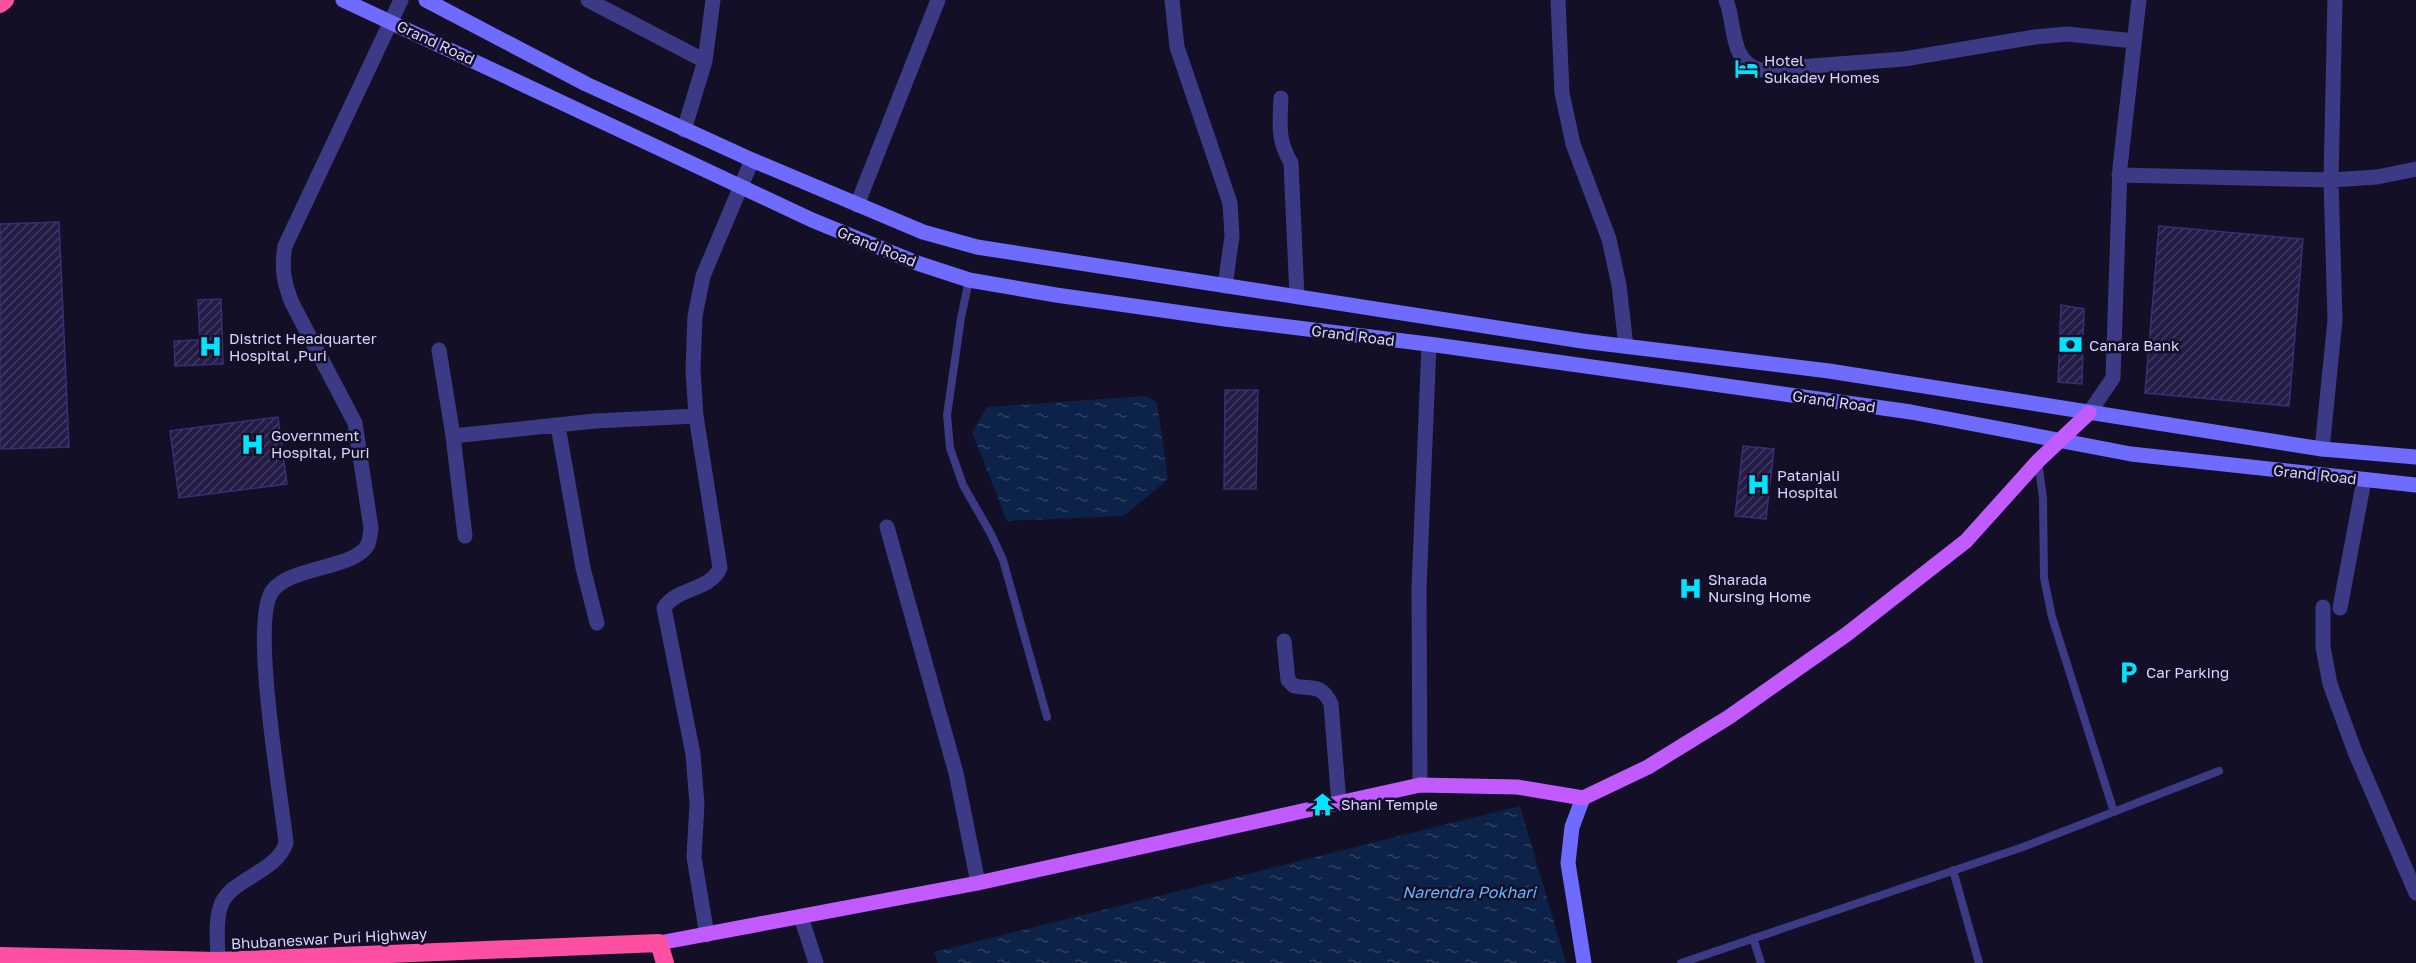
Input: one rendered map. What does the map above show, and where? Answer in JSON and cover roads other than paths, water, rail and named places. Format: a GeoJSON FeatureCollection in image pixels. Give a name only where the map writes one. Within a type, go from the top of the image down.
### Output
{"type":"FeatureCollection","features":[{"type":"Feature","properties":{"kind":"highway"},"geometry":{"type":"LineString","coordinates":[[0,4],[5,0]]}},
{"type":"Feature","properties":{"kind":"highway"},"geometry":{"type":"LineString","coordinates":[[659,944],[665,963]]}},
{"type":"Feature","properties":{"kind":"highway","name":"Bhubaneswar Puri Highway"},"geometry":{"type":"LineString","coordinates":[[0,956],[218,961],[659,944]]}},
{"type":"Feature","properties":{"kind":"main road","name":"Grand Road"},"geometry":{"type":"LineString","coordinates":[[343,0],[822,225],[917,263],[969,279],[1056,295],[1203,316],[1429,344],[1911,412],[2132,454],[2416,485]]}},
{"type":"Feature","properties":{"kind":"main road","name":"Grand Road"},"geometry":{"type":"LineString","coordinates":[[426,0],[586,84],[684,130],[923,232],[977,247],[1626,346],[1829,371],[2322,449],[2416,457]]}},
{"type":"Feature","properties":{"kind":"main road"},"geometry":{"type":"LineString","coordinates":[[659,944],[978,883],[1420,785],[1517,787],[1583,798],[1648,767],[1729,717],[1847,634],[1966,541],[2038,461],[2089,413]]}},
{"type":"Feature","properties":{"kind":"main road"},"geometry":{"type":"LineString","coordinates":[[1583,798],[1572,827],[1568,863],[1584,963]]}},
{"type":"Feature","properties":{"kind":"street"},"geometry":{"type":"LineString","coordinates":[[218,961],[218,922],[224,897],[274,861],[283,853],[286,843],[269,717],[264,623],[272,591],[284,582],[302,574],[362,552],[369,543],[371,528],[355,423],[292,303],[285,285],[282,265],[285,246],[401,0]]}},
{"type":"Feature","properties":{"kind":"street"},"geometry":{"type":"LineString","coordinates":[[588,0],[705,61]]}},
{"type":"Feature","properties":{"kind":"street"},"geometry":{"type":"LineString","coordinates":[[684,130],[705,61],[713,0]]}},
{"type":"Feature","properties":{"kind":"street"},"geometry":{"type":"LineString","coordinates":[[857,205],[938,0]]}},
{"type":"Feature","properties":{"kind":"street"},"geometry":{"type":"LineString","coordinates":[[1172,0],[1178,47],[1230,203],[1232,236],[1225,286]]}},
{"type":"Feature","properties":{"kind":"street"},"geometry":{"type":"LineString","coordinates":[[1558,0],[1562,93],[1573,144],[1610,239],[1626,346]]}},
{"type":"Feature","properties":{"kind":"street"},"geometry":{"type":"LineString","coordinates":[[1726,0],[1742,60],[1749,67],[1760,70],[1904,59],[2035,37],[2067,34],[2134,41]]}},
{"type":"Feature","properties":{"kind":"street"},"geometry":{"type":"LineString","coordinates":[[2089,413],[2113,378],[2119,176],[2139,0]]}},
{"type":"Feature","properties":{"kind":"street"},"geometry":{"type":"LineString","coordinates":[[2322,449],[2335,320],[2331,180],[2335,0]]}},
{"type":"Feature","properties":{"kind":"street"},"geometry":{"type":"LineString","coordinates":[[1281,98],[1279,135],[1283,150],[1291,163],[1297,297]]}},
{"type":"Feature","properties":{"kind":"street"},"geometry":{"type":"LineString","coordinates":[[707,935],[694,857],[697,804],[693,753],[664,608],[674,598],[712,580],[720,568],[696,417],[693,370],[695,316],[703,276],[752,160]]}},
{"type":"Feature","properties":{"kind":"street"},"geometry":{"type":"LineString","coordinates":[[2119,176],[2331,180],[2378,177],[2416,169]]}},
{"type":"Feature","properties":{"kind":"street"},"geometry":{"type":"LineString","coordinates":[[1420,785],[1419,589],[1429,344]]}},
{"type":"Feature","properties":{"kind":"street"},"geometry":{"type":"LineString","coordinates":[[439,350],[453,436],[465,536]]}},
{"type":"Feature","properties":{"kind":"street"},"geometry":{"type":"LineString","coordinates":[[453,436],[635,418],[696,417]]}},
{"type":"Feature","properties":{"kind":"street"},"geometry":{"type":"LineString","coordinates":[[558,426],[583,568],[597,623]]}},
{"type":"Feature","properties":{"kind":"street"},"geometry":{"type":"LineString","coordinates":[[2340,608],[2364,480]]}},
{"type":"Feature","properties":{"kind":"street"},"geometry":{"type":"LineString","coordinates":[[887,527],[956,773],[978,883]]}},
{"type":"Feature","properties":{"kind":"street"},"geometry":{"type":"LineString","coordinates":[[2323,607],[2323,647],[2330,684],[2355,752],[2416,893]]}},
{"type":"Feature","properties":{"kind":"street"},"geometry":{"type":"LineString","coordinates":[[1284,641],[1288,680],[1294,686],[1315,687],[1326,693],[1331,704],[1340,803]]}},
{"type":"Feature","properties":{"kind":"street"},"geometry":{"type":"LineString","coordinates":[[801,917],[816,963]]}},
{"type":"Feature","properties":{"kind":"lane"},"geometry":{"type":"LineString","coordinates":[[969,279],[947,415],[950,448],[963,485],[1004,560],[1047,717]]}},
{"type":"Feature","properties":{"kind":"lane"},"geometry":{"type":"LineString","coordinates":[[2038,461],[2043,498],[2044,578],[2052,617],[2114,812]]}},
{"type":"Feature","properties":{"kind":"lane"},"geometry":{"type":"LineString","coordinates":[[1681,963],[2023,847],[2219,771]]}},
{"type":"Feature","properties":{"kind":"lane"},"geometry":{"type":"LineString","coordinates":[[1953,870],[1979,963]]}},
{"type":"Feature","properties":{"kind":"lane"},"geometry":{"type":"LineString","coordinates":[[1753,938],[1761,963]]}},
{"type":"Feature","properties":{"kind":"water"},"geometry":{"type":"Polygon","coordinates":[[[1146,396],[1157,403],[1168,479],[1124,516],[1007,521],[972,432],[987,407],[1146,396]]]}},
{"type":"Feature","properties":{"kind":"water","name":"Narendra Pokhari"},"geometry":{"type":"Polygon","coordinates":[[[1520,806],[1566,963],[938,963],[934,952],[1520,806]]]}},
{"type":"Feature","properties":{"kind":"place","name":"Hotel Sukadev Homes"},"geometry":{"type":"Point","coordinates":[1746,69]}},
{"type":"Feature","properties":{"kind":"place","name":"Canara Bank"},"geometry":{"type":"Point","coordinates":[2071,345]}},
{"type":"Feature","properties":{"kind":"place","name":"District Headquarter Hospital ,Puri"},"geometry":{"type":"Point","coordinates":[211,347]}},
{"type":"Feature","properties":{"kind":"place","name":"Government Hospital, Puri"},"geometry":{"type":"Point","coordinates":[253,444]}},
{"type":"Feature","properties":{"kind":"place","name":"Patanjali Hospital"},"geometry":{"type":"Point","coordinates":[1759,484]}},
{"type":"Feature","properties":{"kind":"place","name":"Sharada Nursing Home"},"geometry":{"type":"Point","coordinates":[1690,588]}},
{"type":"Feature","properties":{"kind":"place","name":"Car Parking"},"geometry":{"type":"Point","coordinates":[2128,672]}},
{"type":"Feature","properties":{"kind":"place","name":"Shani Temple"},"geometry":{"type":"Point","coordinates":[1323,804]}}]}
